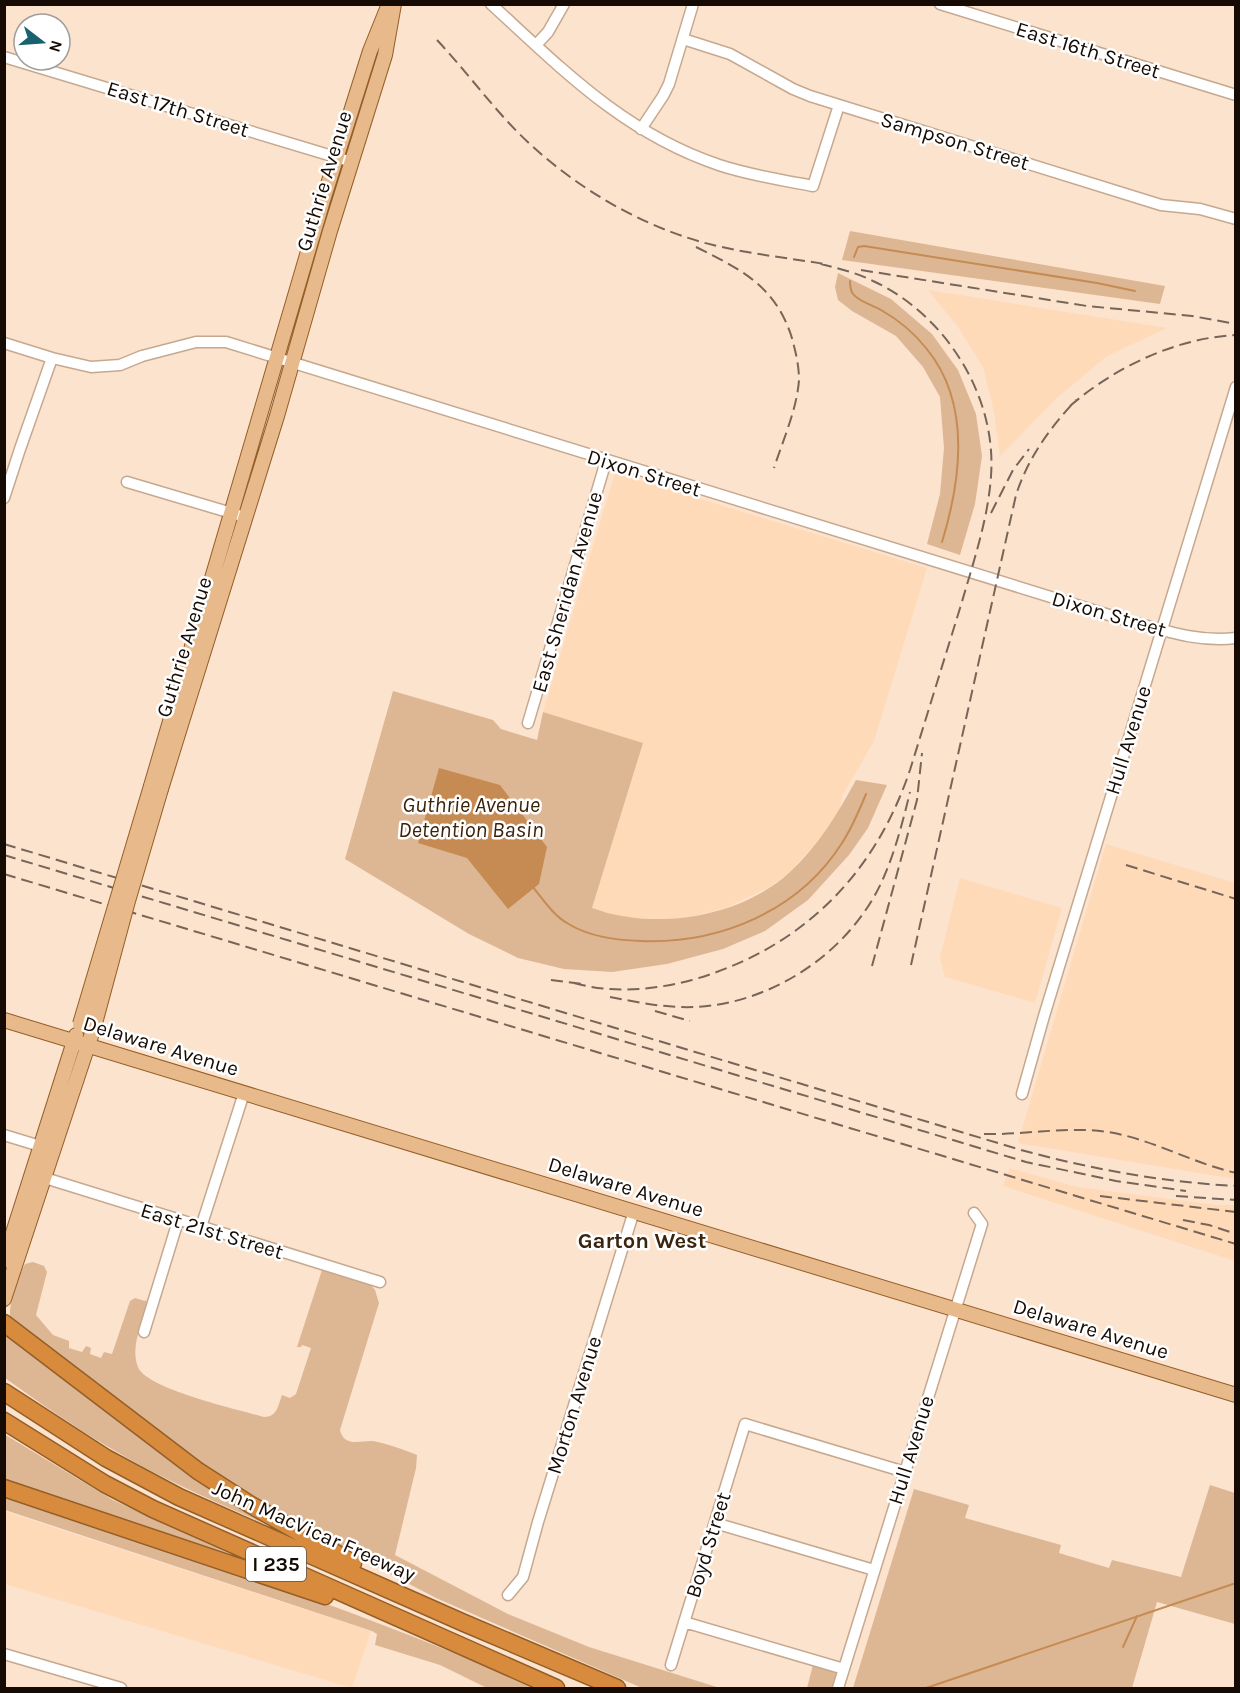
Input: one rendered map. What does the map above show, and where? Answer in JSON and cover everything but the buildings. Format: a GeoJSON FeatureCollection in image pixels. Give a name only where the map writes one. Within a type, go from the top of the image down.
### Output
{"type":"FeatureCollection","features":[{"type":"Feature","properties":{"kind":"highway"},"geometry":{"type":"LineString","coordinates":[[4,1323],[198,1471],[251,1505],[418,1601]]}},
{"type":"Feature","properties":{"kind":"highway","name":"John MacVicar Freeway"},"geometry":{"type":"LineString","coordinates":[[4,1392],[106,1458],[179,1497],[618,1689]]}},
{"type":"Feature","properties":{"kind":"highway","name":"I 235"},"geometry":{"type":"LineString","coordinates":[[4,1421],[105,1484],[153,1509],[556,1689]]}},
{"type":"Feature","properties":{"kind":"highway"},"geometry":{"type":"LineString","coordinates":[[4,1488],[408,1624]]}},
{"type":"Feature","properties":{"kind":"main road","name":"Guthrie Avenue"},"geometry":{"type":"LineString","coordinates":[[4,1299],[89,1046],[230,513],[370,51],[389,4]]}},
{"type":"Feature","properties":{"kind":"main road","name":"Guthrie Avenue"},"geometry":{"type":"LineString","coordinates":[[6,1252],[278,416],[291,362],[385,55],[394,4]]}},
{"type":"Feature","properties":{"kind":"main road","name":"Delaware Avenue"},"geometry":{"type":"LineString","coordinates":[[4,1020],[1236,1395]]}},
{"type":"Feature","properties":{"kind":"street"},"geometry":{"type":"LineString","coordinates":[[491,4],[609,109],[641,129],[718,165],[748,174],[813,186],[839,105]]}},
{"type":"Feature","properties":{"kind":"street"},"geometry":{"type":"LineString","coordinates":[[536,45],[548,32],[564,4]]}},
{"type":"Feature","properties":{"kind":"street"},"geometry":{"type":"LineString","coordinates":[[641,129],[669,84],[693,4]]}},
{"type":"Feature","properties":{"kind":"street","name":"East 16th Street"},"geometry":{"type":"LineString","coordinates":[[940,4],[1236,95]]}},
{"type":"Feature","properties":{"kind":"street","name":"Sampson Street"},"geometry":{"type":"LineString","coordinates":[[682,39],[730,54],[793,89],[839,105],[1161,205],[1200,209],[1236,219]]}},
{"type":"Feature","properties":{"kind":"street","name":"East 17th Street"},"geometry":{"type":"LineString","coordinates":[[4,57],[352,162]]}},
{"type":"Feature","properties":{"kind":"street","name":"Dixon Street"},"geometry":{"type":"LineString","coordinates":[[4,343],[91,367],[120,365],[142,356],[196,342],[226,342],[606,461],[1161,630],[1195,639],[1236,638]]}},
{"type":"Feature","properties":{"kind":"street"},"geometry":{"type":"LineString","coordinates":[[4,498],[52,358]]}},
{"type":"Feature","properties":{"kind":"street","name":"Hull Avenue"},"geometry":{"type":"LineString","coordinates":[[1022,1094],[1236,387]]}},
{"type":"Feature","properties":{"kind":"street","name":"East Sheridan Avenue"},"geometry":{"type":"LineString","coordinates":[[528,723],[606,461]]}},
{"type":"Feature","properties":{"kind":"street"},"geometry":{"type":"LineString","coordinates":[[127,482],[245,517]]}},
{"type":"Feature","properties":{"kind":"street"},"geometry":{"type":"LineString","coordinates":[[201,1227],[244,1093]]}},
{"type":"Feature","properties":{"kind":"street"},"geometry":{"type":"LineString","coordinates":[[4,1135],[40,1146]]}},
{"type":"Feature","properties":{"kind":"street","name":"East 21st Street"},"geometry":{"type":"LineString","coordinates":[[45,1179],[380,1282]]}},
{"type":"Feature","properties":{"kind":"street","name":"Morton Avenue"},"geometry":{"type":"LineString","coordinates":[[508,1595],[523,1577],[634,1211]]}},
{"type":"Feature","properties":{"kind":"street","name":"Hull Avenue"},"geometry":{"type":"LineString","coordinates":[[838,1689],[982,1224],[974,1213]]}},
{"type":"Feature","properties":{"kind":"street"},"geometry":{"type":"LineString","coordinates":[[144,1332],[178,1221]]}},
{"type":"Feature","properties":{"kind":"street","name":"Boyd Street"},"geometry":{"type":"LineString","coordinates":[[671,1665],[745,1424],[904,1472]]}},
{"type":"Feature","properties":{"kind":"street"},"geometry":{"type":"LineString","coordinates":[[715,1523],[874,1570]]}},
{"type":"Feature","properties":{"kind":"street"},"geometry":{"type":"LineString","coordinates":[[684,1622],[844,1669]]}},
{"type":"Feature","properties":{"kind":"street"},"geometry":{"type":"LineString","coordinates":[[4,1654],[115,1688]]}},
{"type":"Feature","properties":{"kind":"shaded area"},"geometry":{"type":"Polygon","coordinates":[[[850,231],[1165,286],[1160,304],[842,260],[850,231]]]}},
{"type":"Feature","properties":{"kind":"shaded area"},"geometry":{"type":"Polygon","coordinates":[[[838,273],[891,299],[932,334],[958,370],[976,414],[982,456],[975,504],[960,555],[927,544],[940,494],[944,448],[940,397],[923,367],[896,336],[852,311],[838,300],[835,287],[838,273]]]}},
{"type":"Feature","properties":{"kind":"shaded area"},"geometry":{"type":"Polygon","coordinates":[[[928,290],[1167,328],[1107,356],[1058,397],[1000,456],[994,412],[983,367],[958,327],[928,290]]]}},
{"type":"Feature","properties":{"kind":"shaded area"},"geometry":{"type":"Polygon","coordinates":[[[615,473],[927,568],[874,741],[842,796],[840,808],[821,837],[789,873],[768,888],[725,908],[686,918],[661,920],[624,917],[592,909],[643,743],[543,712],[615,473]]]}},
{"type":"Feature","properties":{"kind":"shaded area"},"geometry":{"type":"Polygon","coordinates":[[[393,691],[493,720],[501,729],[537,740],[543,712],[643,743],[592,908],[616,915],[642,919],[696,916],[722,910],[747,900],[770,888],[790,872],[810,851],[827,829],[856,780],[887,785],[868,828],[849,855],[808,900],[765,931],[723,949],[667,964],[612,972],[564,969],[518,958],[469,934],[345,859],[393,691]]]}},
{"type":"Feature","properties":{"kind":"shaded area"},"geometry":{"type":"Polygon","coordinates":[[[1106,844],[1235,883],[1235,1179],[1018,1143],[1106,844]]]}},
{"type":"Feature","properties":{"kind":"shaded area"},"geometry":{"type":"Polygon","coordinates":[[[960,878],[1062,908],[1035,1003],[945,977],[940,957],[960,878]]]}},
{"type":"Feature","properties":{"kind":"shaded area"},"geometry":{"type":"Polygon","coordinates":[[[1010,1168],[1077,1187],[1216,1205],[1235,1205],[1235,1261],[1003,1186],[1010,1168]]]}},
{"type":"Feature","properties":{"kind":"shaded area"},"geometry":{"type":"Polygon","coordinates":[[[33,1262],[44,1266],[47,1272],[36,1315],[53,1335],[69,1341],[69,1348],[82,1352],[86,1346],[91,1348],[90,1354],[101,1358],[104,1352],[112,1354],[130,1301],[135,1298],[146,1300],[148,1305],[135,1351],[138,1367],[145,1375],[175,1391],[264,1417],[274,1413],[282,1395],[290,1398],[296,1394],[311,1348],[302,1345],[297,1347],[323,1267],[371,1285],[379,1303],[340,1430],[348,1441],[375,1441],[417,1455],[416,1468],[395,1555],[508,1614],[589,1647],[720,1688],[642,1688],[436,1598],[277,1515],[238,1492],[10,1318],[12,1297],[19,1276],[25,1264],[33,1262]]]}},
{"type":"Feature","properties":{"kind":"shaded area"},"geometry":{"type":"Polygon","coordinates":[[[4,1334],[288,1534],[197,1494],[125,1457],[24,1392],[5,1378],[4,1334]]]}},
{"type":"Feature","properties":{"kind":"shaded area"},"geometry":{"type":"Polygon","coordinates":[[[4,1434],[113,1500],[258,1567],[5,1483],[4,1434]]]}},
{"type":"Feature","properties":{"kind":"shaded area"},"geometry":{"type":"Polygon","coordinates":[[[1210,1485],[1235,1493],[1235,1624],[1157,1602],[1132,1688],[853,1688],[914,1489],[969,1505],[965,1518],[1061,1545],[1059,1553],[1109,1568],[1112,1560],[1181,1577],[1210,1485]]]}},
{"type":"Feature","properties":{"kind":"shaded area"},"geometry":{"type":"Polygon","coordinates":[[[5,1494],[206,1561],[339,1609],[536,1688],[487,1688],[440,1665],[375,1645],[377,1634],[372,1631],[5,1510],[5,1494]]]}},
{"type":"Feature","properties":{"kind":"shaded area"},"geometry":{"type":"Polygon","coordinates":[[[4,1511],[371,1631],[352,1688],[5,1584],[4,1511]]]}},
{"type":"Feature","properties":{"kind":"shaded area"},"geometry":{"type":"Polygon","coordinates":[[[813,1665],[838,1673],[834,1688],[807,1688],[813,1665]]]}},
{"type":"Feature","properties":{"kind":"water","name":"Guthrie Avenue Detention Basin"},"geometry":{"type":"Polygon","coordinates":[[[439,768],[500,785],[547,847],[539,884],[508,909],[467,858],[418,843],[439,768]]]}},
{"type":"Feature","properties":{"kind":"waterway"},"geometry":{"type":"LineString","coordinates":[[854,257],[858,247],[864,246],[1135,291]]}},
{"type":"Feature","properties":{"kind":"waterway"},"geometry":{"type":"LineString","coordinates":[[850,281],[851,291],[855,296],[893,318],[921,342],[940,369],[950,392],[956,417],[957,468],[949,518],[942,542]]}},
{"type":"Feature","properties":{"kind":"waterway"},"geometry":{"type":"LineString","coordinates":[[532,886],[557,916],[584,932],[632,941],[700,937],[755,919],[780,905],[804,887],[824,867],[842,843],[866,794]]}},
{"type":"Feature","properties":{"kind":"waterway"},"geometry":{"type":"LineString","coordinates":[[926,1688],[1236,1583]]}},
{"type":"Feature","properties":{"kind":"waterway"},"geometry":{"type":"LineString","coordinates":[[1123,1647],[1137,1616]]}},
{"type":"Feature","properties":{"kind":"railway"},"geometry":{"type":"LineString","coordinates":[[437,40],[506,120],[531,145],[550,162],[593,193],[640,218],[688,238],[755,253],[825,264]]}},
{"type":"Feature","properties":{"kind":"railway"},"geometry":{"type":"LineString","coordinates":[[696,247],[754,280],[775,303],[791,335],[798,368],[798,391],[774,468]]}},
{"type":"Feature","properties":{"kind":"railway"},"geometry":{"type":"LineString","coordinates":[[574,983],[618,990],[663,986],[692,980],[731,966],[767,949],[799,928],[828,904],[854,875],[876,844],[895,808],[910,770],[975,557],[989,492],[991,446],[985,416],[975,388],[961,361],[944,336],[923,314],[899,296],[873,281],[817,263]]}},
{"type":"Feature","properties":{"kind":"railway"},"geometry":{"type":"LineString","coordinates":[[861,270],[1087,306],[1192,316],[1236,324]]}},
{"type":"Feature","properties":{"kind":"railway"},"geometry":{"type":"LineString","coordinates":[[1070,406],[1106,379],[1147,357],[1191,342],[1236,335]]}},
{"type":"Feature","properties":{"kind":"railway"},"geometry":{"type":"LineString","coordinates":[[911,965],[1016,495],[1040,444],[1076,400]]}},
{"type":"Feature","properties":{"kind":"railway"},"geometry":{"type":"LineString","coordinates":[[991,513],[1013,470],[1029,449]]}},
{"type":"Feature","properties":{"kind":"railway"},"geometry":{"type":"LineString","coordinates":[[872,966],[917,800],[922,753]]}},
{"type":"Feature","properties":{"kind":"railway"},"geometry":{"type":"LineString","coordinates":[[610,997],[678,1007],[710,1006],[741,1000],[771,989],[799,973],[825,954],[848,932],[868,907],[891,858],[910,792]]}},
{"type":"Feature","properties":{"kind":"railway"},"geometry":{"type":"LineString","coordinates":[[4,844],[1021,1150],[1127,1174],[1236,1186]]}},
{"type":"Feature","properties":{"kind":"railway"},"geometry":{"type":"LineString","coordinates":[[4,855],[1026,1162],[1116,1181],[1186,1191]]}},
{"type":"Feature","properties":{"kind":"railway"},"geometry":{"type":"LineString","coordinates":[[1126,865],[1236,899]]}},
{"type":"Feature","properties":{"kind":"railway"},"geometry":{"type":"LineString","coordinates":[[4,874],[1236,1244]]}},
{"type":"Feature","properties":{"kind":"railway"},"geometry":{"type":"LineString","coordinates":[[551,980],[582,984]]}},
{"type":"Feature","properties":{"kind":"railway"},"geometry":{"type":"LineString","coordinates":[[655,1011],[690,1021]]}},
{"type":"Feature","properties":{"kind":"railway"},"geometry":{"type":"LineString","coordinates":[[984,1134],[1062,1130],[1108,1132],[1140,1140],[1236,1173]]}},
{"type":"Feature","properties":{"kind":"railway"},"geometry":{"type":"LineString","coordinates":[[1100,1196],[1236,1212]]}},
{"type":"Feature","properties":{"kind":"railway"},"geometry":{"type":"LineString","coordinates":[[1176,1196],[1236,1200]]}},
{"type":"Feature","properties":{"kind":"railway"},"geometry":{"type":"LineString","coordinates":[[1183,1220],[1209,1225],[1236,1234]]}},
{"type":"Feature","properties":{"kind":"district","name":"Garton West"},"geometry":{"type":"Point","coordinates":[642,1241]}}]}
